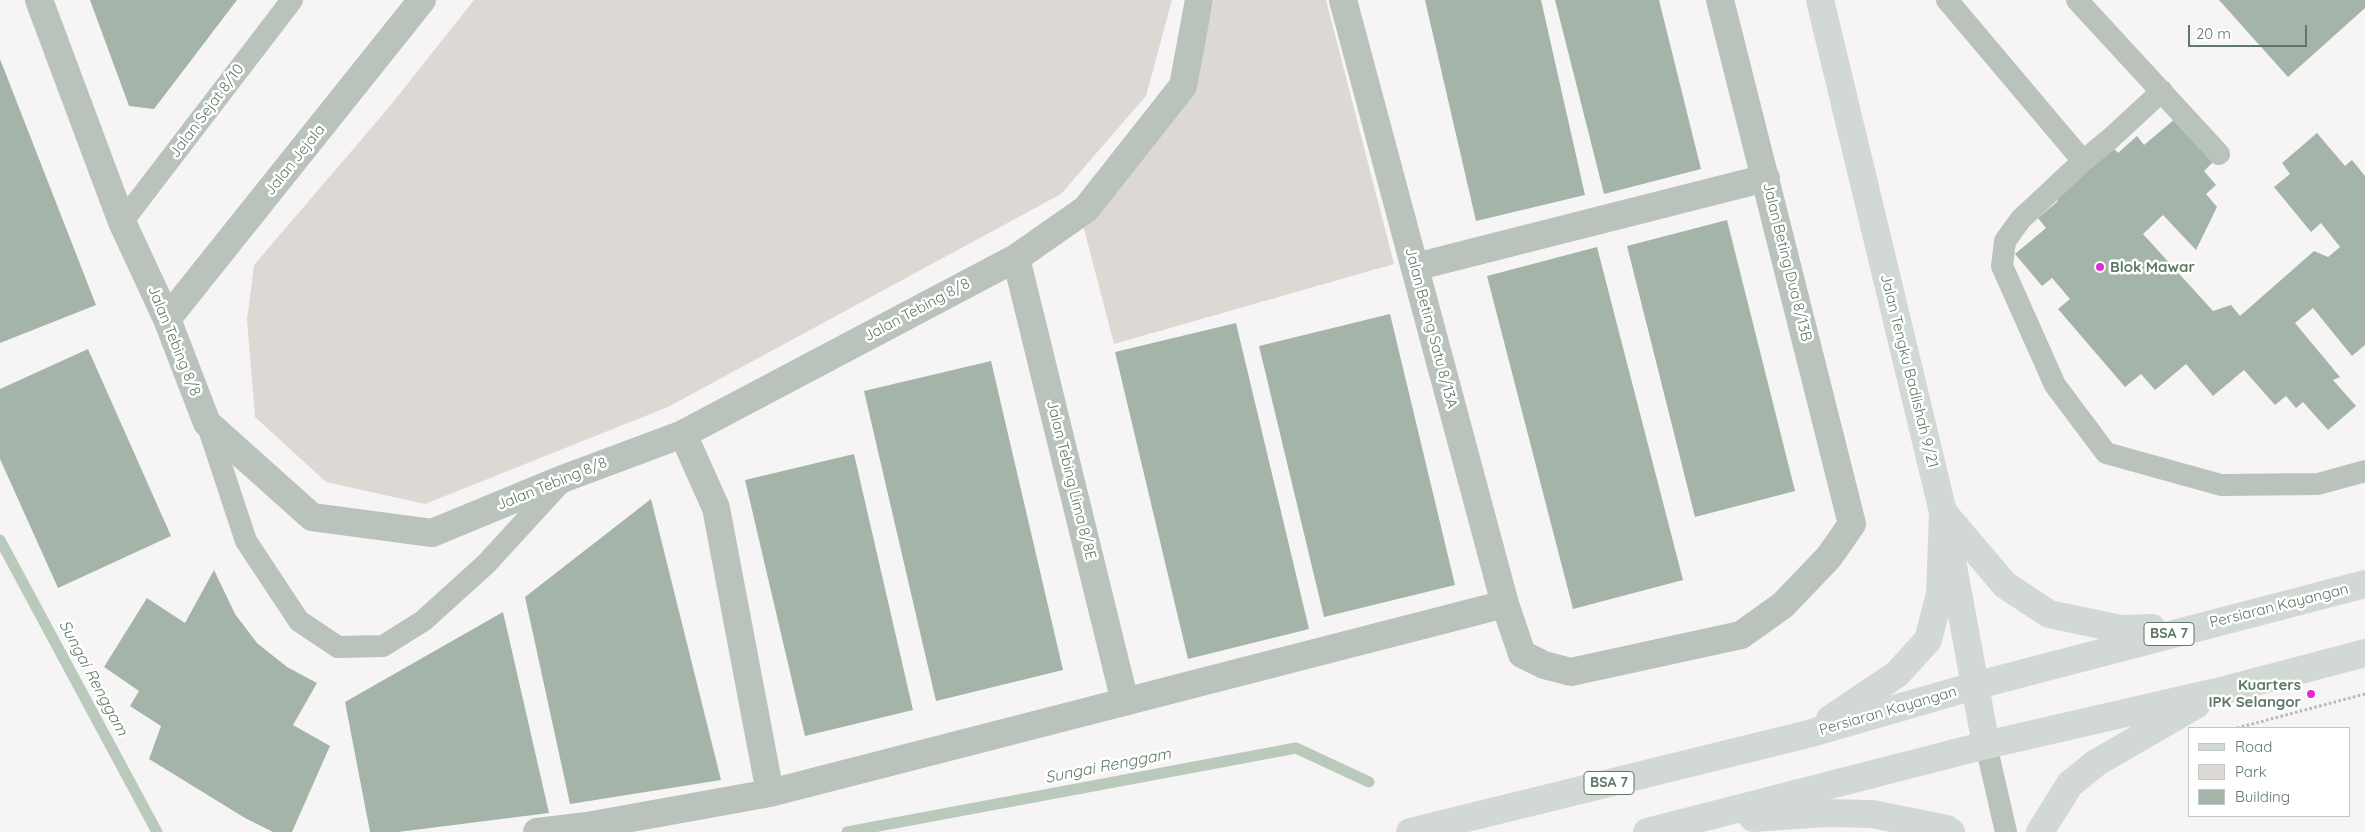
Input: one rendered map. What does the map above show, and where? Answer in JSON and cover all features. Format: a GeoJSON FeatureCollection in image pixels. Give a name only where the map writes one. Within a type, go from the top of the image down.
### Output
{"type":"FeatureCollection","features":[{"type":"Feature","properties":{"kind":"main road","name":"Jalan Tengku Badlishah 9/21"},"geometry":{"type":"LineString","coordinates":[[1820,0],[1943,512],[1986,745]]}},
{"type":"Feature","properties":{"kind":"main road"},"geometry":{"type":"LineString","coordinates":[[1943,512],[2005,585],[2049,614],[2121,629],[2202,626]]}},
{"type":"Feature","properties":{"kind":"main road"},"geometry":{"type":"LineString","coordinates":[[1808,734],[1897,674],[1928,640],[1940,594],[1943,512]]}},
{"type":"Feature","properties":{"kind":"main road","name":"Persiaran Kayangan"},"geometry":{"type":"LineString","coordinates":[[1410,832],[1808,734],[1974,686],[2365,584]]}},
{"type":"Feature","properties":{"kind":"main road"},"geometry":{"type":"LineString","coordinates":[[1647,832],[1986,745],[2221,691],[2365,653]]}},
{"type":"Feature","properties":{"kind":"main road"},"geometry":{"type":"LineString","coordinates":[[2040,832],[2070,784],[2096,763],[2221,691]]}},
{"type":"Feature","properties":{"kind":"main road"},"geometry":{"type":"LineString","coordinates":[[1688,821],[1826,813],[1872,814],[1910,820],[1948,829],[1952,832]]}},
{"type":"Feature","properties":{"kind":"street","name":"Jalan Jejala"},"geometry":{"type":"LineString","coordinates":[[168,319],[422,0]]}},
{"type":"Feature","properties":{"kind":"street","name":"Jalan Tebing 8/8"},"geometry":{"type":"LineString","coordinates":[[43,3],[122,222],[168,319],[207,423],[312,517],[432,533],[565,478],[683,434],[1016,258],[1086,209],[1183,86],[1198,0]]}},
{"type":"Feature","properties":{"kind":"street","name":"Jalan Beting Satu 8/13A"},"geometry":{"type":"LineString","coordinates":[[1343,0],[1505,604],[1522,654]]}},
{"type":"Feature","properties":{"kind":"street","name":"Jalan Beting Dua 8/13B"},"geometry":{"type":"LineString","coordinates":[[1522,654],[1544,665],[1571,672],[1741,635],[1783,605],[1829,557],[1852,524],[1720,0]]}},
{"type":"Feature","properties":{"kind":"street"},"geometry":{"type":"LineString","coordinates":[[1415,267],[1766,178]]}},
{"type":"Feature","properties":{"kind":"street","name":"Jalan Tebing Lima 8/8E"},"geometry":{"type":"LineString","coordinates":[[1016,258],[1125,702]]}},
{"type":"Feature","properties":{"kind":"street"},"geometry":{"type":"LineString","coordinates":[[683,434],[716,508],[770,793]]}},
{"type":"Feature","properties":{"kind":"street"},"geometry":{"type":"LineString","coordinates":[[537,832],[587,826],[770,793],[1505,604]]}},
{"type":"Feature","properties":{"kind":"lane","name":"Jalan Sejat 8/10"},"geometry":{"type":"LineString","coordinates":[[122,222],[292,0]]}},
{"type":"Feature","properties":{"kind":"lane"},"geometry":{"type":"LineString","coordinates":[[1947,0],[2083,161]]}},
{"type":"Feature","properties":{"kind":"lane"},"geometry":{"type":"LineString","coordinates":[[2077,0],[2219,154]]}},
{"type":"Feature","properties":{"kind":"lane"},"geometry":{"type":"LineString","coordinates":[[2162,91],[2021,219],[2005,242],[2002,266],[2055,385],[2106,453],[2221,485],[2318,484],[2365,471]]}},
{"type":"Feature","properties":{"kind":"lane"},"geometry":{"type":"LineString","coordinates":[[207,423],[246,541],[298,621],[338,647],[383,646],[423,621],[486,564],[565,478]]}},
{"type":"Feature","properties":{"kind":"lane"},"geometry":{"type":"LineString","coordinates":[[1986,745],[2006,832]]}},
{"type":"Feature","properties":{"kind":"path"},"geometry":{"type":"LineString","coordinates":[[2241,727],[2365,694]]}},
{"type":"Feature","properties":{"kind":"green space"},"geometry":{"type":"Polygon","coordinates":[[[474,0],[1172,0],[1146,96],[1061,194],[668,407],[425,504],[326,482],[255,417],[247,320],[254,265],[390,106],[474,0]]]}},
{"type":"Feature","properties":{"kind":"green space"},"geometry":{"type":"Polygon","coordinates":[[[1214,0],[1326,0],[1394,264],[1114,344],[1083,225],[1192,90],[1214,0]]]}},
{"type":"Feature","properties":{"kind":"building"},"geometry":{"type":"Polygon","coordinates":[[[90,0],[237,0],[154,109],[129,106],[90,0]]]}},
{"type":"Feature","properties":{"kind":"building"},"geometry":{"type":"Polygon","coordinates":[[[1425,0],[1541,0],[1585,195],[1476,221],[1425,0]]]}},
{"type":"Feature","properties":{"kind":"building"},"geometry":{"type":"Polygon","coordinates":[[[1555,0],[1659,0],[1701,169],[1604,194],[1555,0]]]}},
{"type":"Feature","properties":{"kind":"building"},"geometry":{"type":"Polygon","coordinates":[[[2219,0],[2365,0],[2365,8],[2288,77],[2219,0]]]}},
{"type":"Feature","properties":{"kind":"building"},"geometry":{"type":"Polygon","coordinates":[[[0,59],[96,305],[0,343],[0,59]]]}},
{"type":"Feature","properties":{"kind":"building","name":"Blok Mawar"},"geometry":{"type":"Polygon","coordinates":[[[2176,118],[2214,161],[2204,171],[2216,185],[2206,194],[2217,207],[2196,250],[2163,215],[2143,234],[2213,311],[2231,305],[2240,316],[2314,251],[2328,257],[2340,247],[2321,223],[2311,232],[2274,187],[2290,174],[2282,163],[2317,133],[2345,166],[2352,160],[2365,176],[2365,345],[2352,356],[2313,308],[2295,323],[2340,377],[2333,380],[2356,406],[2328,430],[2303,402],[2296,408],[2286,396],[2275,405],[2244,370],[2213,396],[2186,364],[2155,390],[2141,374],[2125,387],[2058,309],[2070,299],[2052,278],[2042,286],[2015,254],[2046,228],[2038,218],[2058,201],[2053,196],[2111,145],[2118,153],[2137,136],[2144,145],[2176,118]]]}},
{"type":"Feature","properties":{"kind":"building"},"geometry":{"type":"Polygon","coordinates":[[[1727,220],[1795,491],[1695,517],[1627,246],[1727,220]]]}},
{"type":"Feature","properties":{"kind":"building"},"geometry":{"type":"Polygon","coordinates":[[[1597,247],[1683,580],[1573,609],[1487,276],[1597,247]]]}},
{"type":"Feature","properties":{"kind":"building"},"geometry":{"type":"Polygon","coordinates":[[[1390,314],[1455,585],[1324,617],[1259,346],[1390,314]]]}},
{"type":"Feature","properties":{"kind":"building"},"geometry":{"type":"Polygon","coordinates":[[[1236,323],[1309,629],[1188,659],[1115,352],[1236,323]]]}},
{"type":"Feature","properties":{"kind":"building"},"geometry":{"type":"Polygon","coordinates":[[[88,349],[171,536],[58,588],[0,459],[0,389],[88,349]]]}},
{"type":"Feature","properties":{"kind":"building"},"geometry":{"type":"Polygon","coordinates":[[[991,361],[1063,670],[936,701],[864,391],[991,361]]]}},
{"type":"Feature","properties":{"kind":"building"},"geometry":{"type":"Polygon","coordinates":[[[854,454],[913,710],[805,736],[745,480],[854,454]]]}},
{"type":"Feature","properties":{"kind":"building"},"geometry":{"type":"Polygon","coordinates":[[[651,499],[721,780],[570,804],[525,597],[651,499]]]}},
{"type":"Feature","properties":{"kind":"building"},"geometry":{"type":"Polygon","coordinates":[[[214,570],[235,614],[257,643],[287,667],[317,683],[293,725],[330,746],[292,832],[273,832],[245,818],[149,759],[161,726],[130,706],[139,691],[104,667],[147,598],[185,623],[214,570]]]}},
{"type":"Feature","properties":{"kind":"building"},"geometry":{"type":"Polygon","coordinates":[[[503,612],[549,813],[398,832],[370,832],[345,702],[503,612]]]}},
{"type":"Feature","properties":{"kind":"waterway","name":"Sungai Renggam"},"geometry":{"type":"LineString","coordinates":[[0,540],[157,832]]}},
{"type":"Feature","properties":{"kind":"waterway","name":"Sungai Renggam"},"geometry":{"type":"LineString","coordinates":[[847,832],[1296,748],[1369,782]]}},
{"type":"Feature","properties":{"kind":"place","name":"Blok Mawar"},"geometry":{"type":"Point","coordinates":[2100,267]}},
{"type":"Feature","properties":{"kind":"place","name":"Kuarters IPK Selangor"},"geometry":{"type":"Point","coordinates":[2311,694]}}]}
